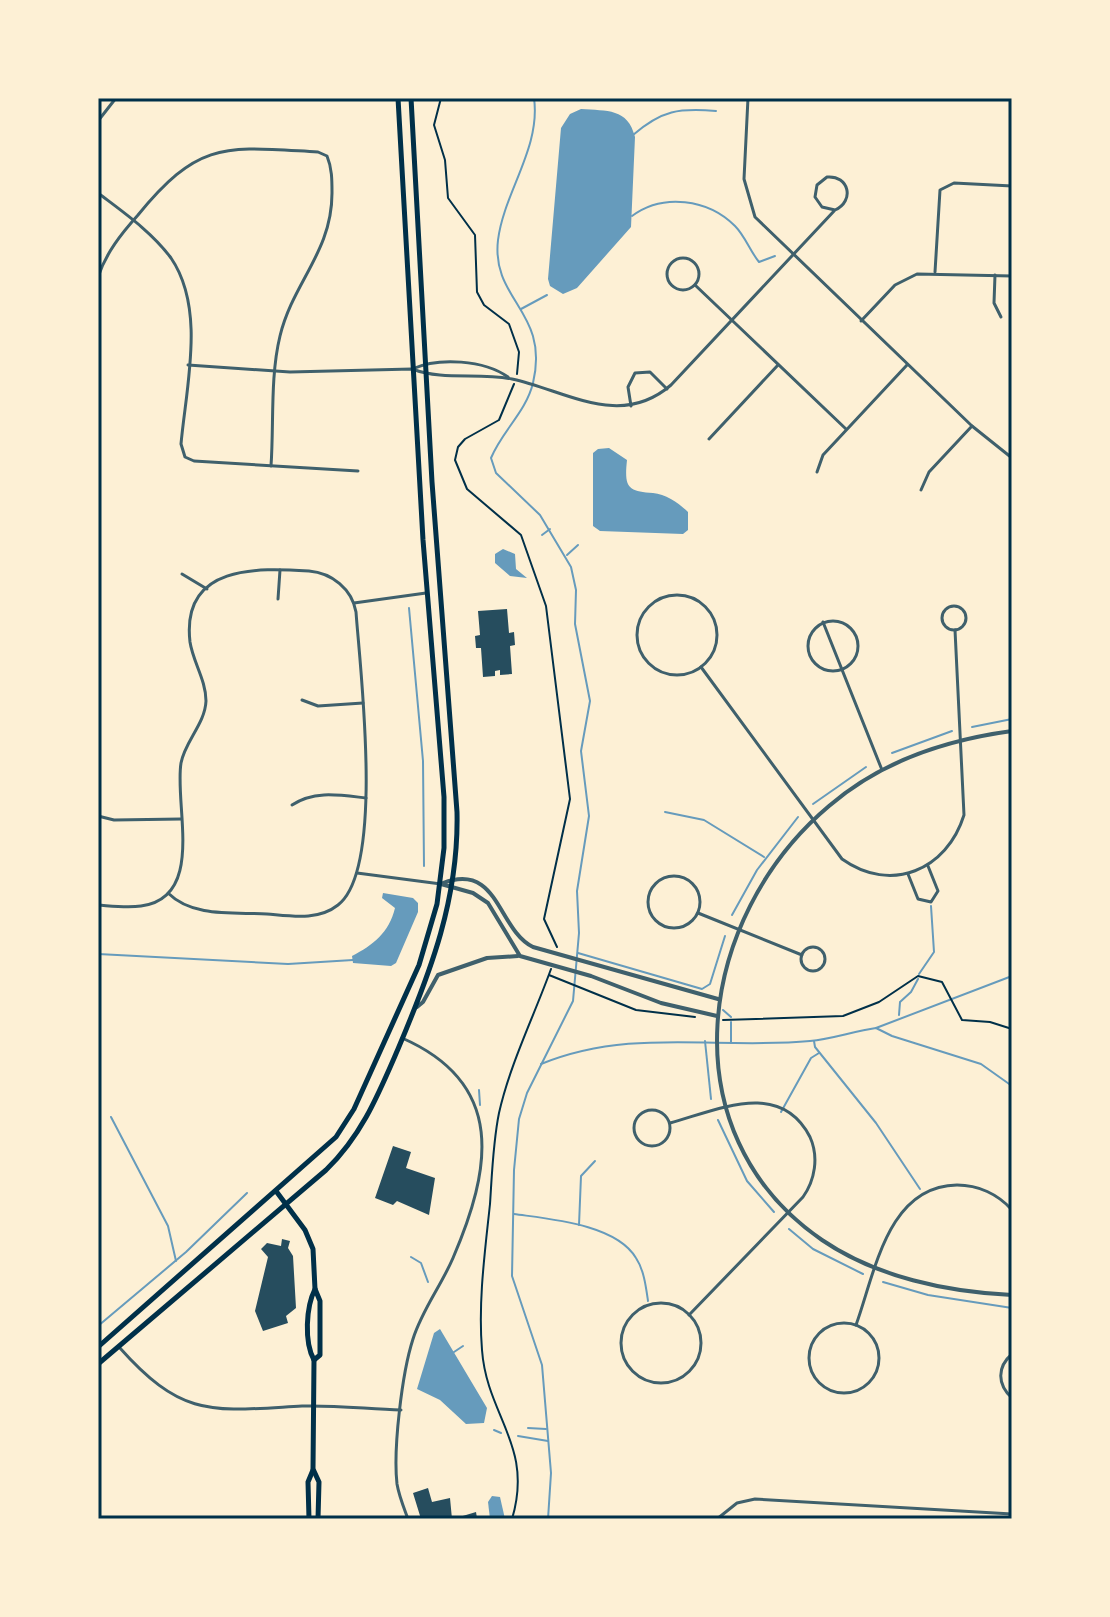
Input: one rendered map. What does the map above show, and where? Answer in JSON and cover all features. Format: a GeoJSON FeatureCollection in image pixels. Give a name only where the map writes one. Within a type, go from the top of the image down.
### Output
{"type":"FeatureCollection","features":[{"type":"Feature","properties":{"kind":"main road"},"geometry":{"type":"LineString","coordinates":[[98,1347],[326,1147],[350,1117],[419,965],[441,884],[444,797],[412,369],[398,98]]}},
{"type":"Feature","properties":{"kind":"main road"},"geometry":{"type":"LineString","coordinates":[[98,1364],[326,1170],[357,1137],[415,1009],[439,946],[453,889],[456,801],[425,363],[411,98]]}},
{"type":"Feature","properties":{"kind":"main road"},"geometry":{"type":"LineString","coordinates":[[276,1191],[311,1243],[315,1289],[320,1301],[320,1355],[314,1360]]}},
{"type":"Feature","properties":{"kind":"main road"},"geometry":{"type":"LineString","coordinates":[[309,1519],[308,1482],[313,1469],[314,1360],[309,1350],[309,1301],[315,1289]]}},
{"type":"Feature","properties":{"kind":"main road"},"geometry":{"type":"LineString","coordinates":[[313,1469],[319,1482],[318,1519]]}},
{"type":"Feature","properties":{"kind":"street"},"geometry":{"type":"LineString","coordinates":[[98,121],[116,98]]}},
{"type":"Feature","properties":{"kind":"street"},"geometry":{"type":"LineString","coordinates":[[748,98],[744,173],[746,197],[757,220],[972,426],[1012,458]]}},
{"type":"Feature","properties":{"kind":"street"},"geometry":{"type":"LineString","coordinates":[[98,277],[107,256],[133,220],[169,179],[188,163],[210,153],[249,148],[318,152],[327,156],[332,181],[329,226],[318,258],[285,318],[276,371],[271,466]]}},
{"type":"Feature","properties":{"kind":"street"},"geometry":{"type":"LineString","coordinates":[[188,365],[276,371],[412,369],[426,374],[510,379],[598,406],[631,406],[667,389],[846,201],[848,191],[841,179],[830,176],[819,182],[815,197],[822,207],[835,210]]}},
{"type":"Feature","properties":{"kind":"street"},"geometry":{"type":"LineString","coordinates":[[935,272],[938,198],[945,186],[1012,186]]}},
{"type":"Feature","properties":{"kind":"street"},"geometry":{"type":"LineString","coordinates":[[98,193],[133,220],[169,256],[182,279],[189,306],[188,365],[181,444],[185,457],[194,461],[358,471]]}},
{"type":"Feature","properties":{"kind":"street"},"geometry":{"type":"LineString","coordinates":[[681,258],[692,261],[699,270],[695,285],[686,290],[673,286],[667,277],[671,264],[681,258]]}},
{"type":"Feature","properties":{"kind":"street"},"geometry":{"type":"LineString","coordinates":[[861,321],[899,282],[917,274],[1012,276]]}},
{"type":"Feature","properties":{"kind":"street"},"geometry":{"type":"LineString","coordinates":[[995,275],[994,303],[1001,317]]}},
{"type":"Feature","properties":{"kind":"street"},"geometry":{"type":"LineString","coordinates":[[695,285],[846,429]]}},
{"type":"Feature","properties":{"kind":"street"},"geometry":{"type":"LineString","coordinates":[[412,369],[425,363],[487,364],[510,379]]}},
{"type":"Feature","properties":{"kind":"street"},"geometry":{"type":"LineString","coordinates":[[709,439],[778,365]]}},
{"type":"Feature","properties":{"kind":"street"},"geometry":{"type":"LineString","coordinates":[[817,472],[823,455],[907,365]]}},
{"type":"Feature","properties":{"kind":"street"},"geometry":{"type":"LineString","coordinates":[[631,406],[628,387],[635,373],[648,371],[667,389]]}},
{"type":"Feature","properties":{"kind":"street"},"geometry":{"type":"LineString","coordinates":[[921,490],[929,472],[972,426]]}},
{"type":"Feature","properties":{"kind":"street"},"geometry":{"type":"LineString","coordinates":[[98,905],[141,906],[168,893],[181,867],[181,761],[206,702],[191,647],[190,625],[195,608],[207,589],[238,570],[280,570],[328,576],[342,585],[354,603],[368,762],[356,873],[342,902],[311,917],[196,910],[168,893]]}},
{"type":"Feature","properties":{"kind":"street"},"geometry":{"type":"LineString","coordinates":[[278,599],[280,570]]}},
{"type":"Feature","properties":{"kind":"street"},"geometry":{"type":"LineString","coordinates":[[182,574],[207,589]]}},
{"type":"Feature","properties":{"kind":"street"},"geometry":{"type":"LineString","coordinates":[[354,603],[427,593]]}},
{"type":"Feature","properties":{"kind":"street"},"geometry":{"type":"LineString","coordinates":[[668,596],[686,596],[709,610],[715,622],[717,640],[710,657],[701,667],[673,674],[655,668],[645,657],[638,630],[645,612],[655,602],[668,596]]}},
{"type":"Feature","properties":{"kind":"street"},"geometry":{"type":"LineString","coordinates":[[952,606],[960,608],[965,615],[964,623],[955,630],[947,627],[942,619],[944,611],[952,606]]}},
{"type":"Feature","properties":{"kind":"street"},"geometry":{"type":"LineString","coordinates":[[823,622],[882,770]]}},
{"type":"Feature","properties":{"kind":"street"},"geometry":{"type":"LineString","coordinates":[[823,622],[844,623],[855,634],[856,655],[842,669],[821,669],[808,653],[809,637],[823,622]]}},
{"type":"Feature","properties":{"kind":"street"},"geometry":{"type":"LineString","coordinates":[[701,667],[830,846],[851,865],[876,875],[908,874],[928,866],[950,845],[964,815],[955,630]]}},
{"type":"Feature","properties":{"kind":"street"},"geometry":{"type":"LineString","coordinates":[[302,700],[318,706],[363,703]]}},
{"type":"Feature","properties":{"kind":"street"},"geometry":{"type":"LineString","coordinates":[[1012,731],[962,740],[882,770],[841,796],[812,821],[766,876],[739,929],[719,999],[717,1053],[726,1107],[752,1167],[788,1213],[832,1247],[877,1268],[944,1287],[1012,1295]]}},
{"type":"Feature","properties":{"kind":"street"},"geometry":{"type":"LineString","coordinates":[[292,805],[302,798],[319,795],[366,798]]}},
{"type":"Feature","properties":{"kind":"street"},"geometry":{"type":"LineString","coordinates":[[98,816],[114,820],[181,819]]}},
{"type":"Feature","properties":{"kind":"street"},"geometry":{"type":"LineString","coordinates":[[908,874],[918,899],[931,902],[938,891],[928,866]]}},
{"type":"Feature","properties":{"kind":"street"},"geometry":{"type":"LineString","coordinates":[[356,873],[441,884],[473,893],[488,903],[520,956]]}},
{"type":"Feature","properties":{"kind":"street"},"geometry":{"type":"LineString","coordinates":[[666,877],[684,877],[697,890],[698,913],[681,928],[664,927],[648,910],[649,892],[666,877]]}},
{"type":"Feature","properties":{"kind":"street"},"geometry":{"type":"LineString","coordinates":[[441,884],[454,879],[488,889],[523,941],[594,966],[719,999]]}},
{"type":"Feature","properties":{"kind":"street"},"geometry":{"type":"LineString","coordinates":[[698,913],[802,955]]}},
{"type":"Feature","properties":{"kind":"street"},"geometry":{"type":"LineString","coordinates":[[817,948],[824,955],[823,965],[815,971],[807,970],[801,962],[802,955],[807,949],[817,948]]}},
{"type":"Feature","properties":{"kind":"street"},"geometry":{"type":"LineString","coordinates":[[415,1009],[423,1002],[438,975],[487,958],[520,956],[591,976],[661,1003],[719,1020]]}},
{"type":"Feature","properties":{"kind":"street"},"geometry":{"type":"LineString","coordinates":[[402,1038],[437,1056],[464,1082],[479,1112],[483,1149],[478,1186],[454,1257],[427,1305],[413,1340],[402,1410],[397,1484],[408,1519]]}},
{"type":"Feature","properties":{"kind":"street"},"geometry":{"type":"LineString","coordinates":[[670,1123],[750,1101],[772,1103],[790,1113],[807,1133],[814,1150],[814,1174],[806,1193],[689,1315]]}},
{"type":"Feature","properties":{"kind":"street"},"geometry":{"type":"LineString","coordinates":[[646,1111],[662,1113],[670,1123],[667,1139],[657,1146],[644,1145],[635,1135],[637,1119],[646,1111]]}},
{"type":"Feature","properties":{"kind":"street"},"geometry":{"type":"LineString","coordinates":[[856,1325],[896,1219],[925,1193],[942,1187],[970,1186],[1012,1210]]}},
{"type":"Feature","properties":{"kind":"street"},"geometry":{"type":"LineString","coordinates":[[1007,1205],[1012,1201]]}},
{"type":"Feature","properties":{"kind":"street"},"geometry":{"type":"LineString","coordinates":[[662,1303],[689,1315],[701,1340],[699,1355],[690,1371],[674,1381],[659,1383],[634,1372],[625,1360],[621,1340],[625,1326],[634,1314],[662,1303]]}},
{"type":"Feature","properties":{"kind":"street"},"geometry":{"type":"LineString","coordinates":[[840,1323],[856,1325],[875,1342],[878,1367],[863,1387],[850,1392],[833,1391],[815,1376],[810,1364],[811,1348],[829,1327],[840,1323]]}},
{"type":"Feature","properties":{"kind":"street"},"geometry":{"type":"LineString","coordinates":[[119,1347],[156,1385],[194,1405],[222,1410],[314,1406],[402,1410]]}},
{"type":"Feature","properties":{"kind":"street"},"geometry":{"type":"LineString","coordinates":[[1012,1354],[1003,1365],[1000,1376],[1003,1387],[1012,1398]]}},
{"type":"Feature","properties":{"kind":"street"},"geometry":{"type":"LineString","coordinates":[[717,1519],[731,1506],[755,1499],[1012,1514]]}},
{"type":"Feature","properties":{"kind":"path"},"geometry":{"type":"LineString","coordinates":[[441,98],[434,125],[444,153],[448,198],[475,235],[478,295],[484,305],[507,320],[519,352],[518,368],[502,417],[462,442],[455,460],[467,489],[522,537],[546,606],[570,803],[544,917],[559,953]]}},
{"type":"Feature","properties":{"kind":"path"},"geometry":{"type":"LineString","coordinates":[[512,1519],[518,1497],[518,1464],[490,1390],[482,1349],[487,1236],[500,1108],[552,968]]}},
{"type":"Feature","properties":{"kind":"path"},"geometry":{"type":"LineString","coordinates":[[551,976],[645,1013],[705,1019]]}},
{"type":"Feature","properties":{"kind":"path"},"geometry":{"type":"LineString","coordinates":[[719,1020],[843,1016],[879,1002],[914,977],[937,979],[962,1020],[990,1022],[1012,1029]]}},
{"type":"Feature","properties":{"kind":"water"},"geometry":{"type":"Polygon","coordinates":[[[581,109],[615,113],[632,128],[635,137],[631,227],[577,288],[563,294],[550,286],[548,279],[561,128],[570,114],[581,109]]]}},
{"type":"Feature","properties":{"kind":"water"},"geometry":{"type":"Polygon","coordinates":[[[609,448],[627,460],[627,482],[633,489],[668,497],[688,512],[688,530],[683,534],[600,531],[593,526],[593,453],[609,448]]]}},
{"type":"Feature","properties":{"kind":"water"},"geometry":{"type":"Polygon","coordinates":[[[503,549],[515,554],[516,569],[527,578],[510,576],[495,563],[495,554],[503,549]]]}},
{"type":"Feature","properties":{"kind":"water"},"geometry":{"type":"Polygon","coordinates":[[[383,893],[413,898],[418,903],[418,912],[396,963],[391,966],[353,963],[352,956],[379,937],[392,917],[395,908],[382,898],[383,893]]]}},
{"type":"Feature","properties":{"kind":"water"},"geometry":{"type":"Polygon","coordinates":[[[440,1329],[487,1408],[484,1423],[466,1424],[440,1400],[417,1389],[434,1333],[440,1329]]]}},
{"type":"Feature","properties":{"kind":"water"},"geometry":{"type":"Polygon","coordinates":[[[492,1496],[500,1497],[505,1519],[490,1519],[488,1502],[492,1496]]]}},
{"type":"Feature","properties":{"kind":"building"},"geometry":{"type":"Polygon","coordinates":[[[507,609],[509,633],[514,632],[515,645],[510,646],[512,674],[500,675],[500,670],[495,671],[495,676],[483,677],[481,648],[476,648],[475,636],[480,635],[478,611],[507,609]]]}},
{"type":"Feature","properties":{"kind":"building"},"geometry":{"type":"Polygon","coordinates":[[[393,1146],[411,1152],[406,1168],[435,1178],[429,1215],[397,1201],[393,1205],[375,1198],[393,1146]]]}},
{"type":"Feature","properties":{"kind":"building"},"geometry":{"type":"Polygon","coordinates":[[[282,1239],[290,1241],[288,1248],[293,1256],[296,1308],[286,1316],[288,1323],[263,1331],[255,1311],[268,1257],[261,1249],[267,1243],[281,1246],[282,1239]]]}},
{"type":"Feature","properties":{"kind":"building"},"geometry":{"type":"Polygon","coordinates":[[[428,1488],[432,1502],[450,1498],[452,1519],[421,1519],[413,1493],[428,1488]]]}},
{"type":"Feature","properties":{"kind":"building"},"geometry":{"type":"Polygon","coordinates":[[[476,1512],[477,1518],[456,1519],[456,1518],[476,1512]]]}},
{"type":"Feature","properties":{"kind":"waterway"},"geometry":{"type":"LineString","coordinates":[[534,98],[532,135],[502,222],[498,261],[510,293],[528,322],[536,359],[530,393],[491,458],[496,473],[540,515],[571,567],[576,590],[575,624],[590,701],[581,751],[589,816],[577,891],[579,933],[573,1001],[527,1093],[519,1119],[514,1170],[512,1276],[542,1365],[551,1473],[548,1519]]}},
{"type":"Feature","properties":{"kind":"waterway"},"geometry":{"type":"LineString","coordinates":[[633,135],[653,120],[672,112],[716,111]]}},
{"type":"Feature","properties":{"kind":"waterway"},"geometry":{"type":"LineString","coordinates":[[632,216],[657,204],[685,202],[699,205],[735,226],[759,262],[775,256]]}},
{"type":"Feature","properties":{"kind":"waterway"},"geometry":{"type":"LineString","coordinates":[[521,309],[547,295]]}},
{"type":"Feature","properties":{"kind":"waterway"},"geometry":{"type":"LineString","coordinates":[[542,535],[550,529]]}},
{"type":"Feature","properties":{"kind":"waterway"},"geometry":{"type":"LineString","coordinates":[[567,555],[578,545]]}},
{"type":"Feature","properties":{"kind":"waterway"},"geometry":{"type":"LineString","coordinates":[[409,608],[423,761],[424,866]]}},
{"type":"Feature","properties":{"kind":"waterway"},"geometry":{"type":"LineString","coordinates":[[972,727],[1012,719]]}},
{"type":"Feature","properties":{"kind":"waterway"},"geometry":{"type":"LineString","coordinates":[[892,753],[952,731]]}},
{"type":"Feature","properties":{"kind":"waterway"},"geometry":{"type":"LineString","coordinates":[[813,804],[866,767]]}},
{"type":"Feature","properties":{"kind":"waterway"},"geometry":{"type":"LineString","coordinates":[[665,812],[704,820],[764,857]]}},
{"type":"Feature","properties":{"kind":"waterway"},"geometry":{"type":"LineString","coordinates":[[732,915],[757,870],[798,817]]}},
{"type":"Feature","properties":{"kind":"waterway"},"geometry":{"type":"LineString","coordinates":[[919,974],[934,952],[931,906]]}},
{"type":"Feature","properties":{"kind":"waterway"},"geometry":{"type":"LineString","coordinates":[[578,953],[702,989],[710,984],[725,936]]}},
{"type":"Feature","properties":{"kind":"waterway"},"geometry":{"type":"LineString","coordinates":[[98,954],[288,964],[353,960]]}},
{"type":"Feature","properties":{"kind":"waterway"},"geometry":{"type":"LineString","coordinates":[[876,1028],[1012,976]]}},
{"type":"Feature","properties":{"kind":"waterway"},"geometry":{"type":"LineString","coordinates":[[899,1015],[900,1002],[911,992],[918,979]]}},
{"type":"Feature","properties":{"kind":"waterway"},"geometry":{"type":"LineString","coordinates":[[723,1010],[731,1017]]}},
{"type":"Feature","properties":{"kind":"waterway"},"geometry":{"type":"LineString","coordinates":[[731,1022],[731,1043]]}},
{"type":"Feature","properties":{"kind":"waterway"},"geometry":{"type":"LineString","coordinates":[[541,1064],[608,1046],[810,1041],[876,1028],[981,1064],[1012,1086]]}},
{"type":"Feature","properties":{"kind":"waterway"},"geometry":{"type":"LineString","coordinates":[[705,1041],[711,1099]]}},
{"type":"Feature","properties":{"kind":"waterway"},"geometry":{"type":"LineString","coordinates":[[814,1041],[815,1047],[876,1123],[920,1189]]}},
{"type":"Feature","properties":{"kind":"waterway"},"geometry":{"type":"LineString","coordinates":[[781,1112],[811,1058],[819,1053]]}},
{"type":"Feature","properties":{"kind":"waterway"},"geometry":{"type":"LineString","coordinates":[[479,1090],[480,1105]]}},
{"type":"Feature","properties":{"kind":"waterway"},"geometry":{"type":"LineString","coordinates":[[111,1117],[168,1226],[176,1261]]}},
{"type":"Feature","properties":{"kind":"waterway"},"geometry":{"type":"LineString","coordinates":[[718,1120],[747,1181],[774,1212]]}},
{"type":"Feature","properties":{"kind":"waterway"},"geometry":{"type":"LineString","coordinates":[[579,1225],[581,1176],[595,1161]]}},
{"type":"Feature","properties":{"kind":"waterway"},"geometry":{"type":"LineString","coordinates":[[98,1326],[186,1252],[247,1193]]}},
{"type":"Feature","properties":{"kind":"waterway"},"geometry":{"type":"LineString","coordinates":[[514,1214],[581,1225],[613,1237],[639,1263],[648,1301]]}},
{"type":"Feature","properties":{"kind":"waterway"},"geometry":{"type":"LineString","coordinates":[[789,1229],[813,1249],[863,1274]]}},
{"type":"Feature","properties":{"kind":"waterway"},"geometry":{"type":"LineString","coordinates":[[411,1257],[421,1263],[428,1282]]}},
{"type":"Feature","properties":{"kind":"waterway"},"geometry":{"type":"LineString","coordinates":[[883,1282],[928,1295],[1012,1308]]}},
{"type":"Feature","properties":{"kind":"waterway"},"geometry":{"type":"LineString","coordinates":[[451,1354],[463,1346]]}},
{"type":"Feature","properties":{"kind":"waterway"},"geometry":{"type":"LineString","coordinates":[[528,1428],[546,1429]]}},
{"type":"Feature","properties":{"kind":"waterway"},"geometry":{"type":"LineString","coordinates":[[494,1430],[501,1433]]}},
{"type":"Feature","properties":{"kind":"waterway"},"geometry":{"type":"LineString","coordinates":[[518,1436],[548,1441]]}}]}
